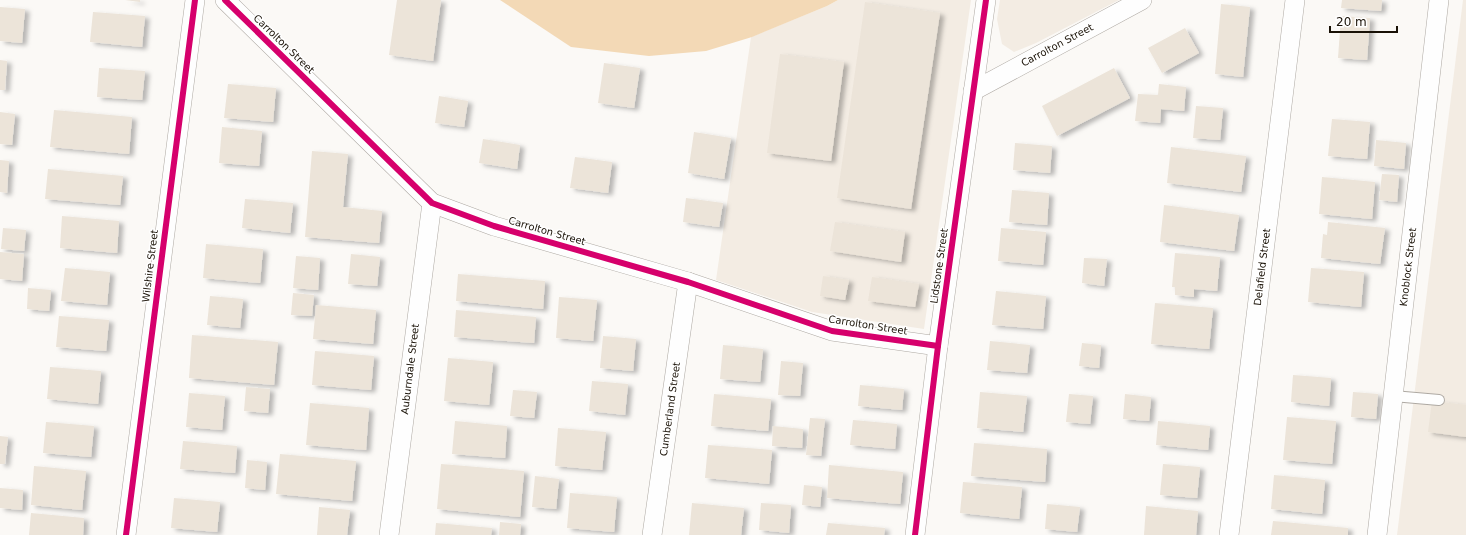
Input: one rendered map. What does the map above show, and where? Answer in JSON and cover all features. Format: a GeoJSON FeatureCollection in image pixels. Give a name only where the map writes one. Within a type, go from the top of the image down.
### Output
{"type":"FeatureCollection","features":[{"type":"Feature","properties":{"kind":"street","name":"Wilshire Street"},"geometry":{"type":"LineString","coordinates":[[126,535],[195,0]]}},
{"type":"Feature","properties":{"kind":"street","name":"Carrolton Street"},"geometry":{"type":"LineString","coordinates":[[225,0],[432,203],[494,226],[688,282],[832,330],[938,346]]}},
{"type":"Feature","properties":{"kind":"street","name":"Lidstone Street"},"geometry":{"type":"LineString","coordinates":[[915,535],[938,346],[986,0]]}},
{"type":"Feature","properties":{"kind":"street","name":"Carrolton Street"},"geometry":{"type":"LineString","coordinates":[[973,91],[1142,0]]}},
{"type":"Feature","properties":{"kind":"street","name":"Delafield Street"},"geometry":{"type":"LineString","coordinates":[[1229,535],[1295,0]]}},
{"type":"Feature","properties":{"kind":"street","name":"Knoblock Street"},"geometry":{"type":"LineString","coordinates":[[1377,535],[1439,0]]}},
{"type":"Feature","properties":{"kind":"street","name":"Auburndale Street"},"geometry":{"type":"LineString","coordinates":[[389,535],[432,203]]}},
{"type":"Feature","properties":{"kind":"street","name":"Cumberland Street"},"geometry":{"type":"LineString","coordinates":[[652,535],[688,282]]}},
{"type":"Feature","properties":{"kind":"lane"},"geometry":{"type":"LineString","coordinates":[[1393,396],[1439,400]]}},
{"type":"Feature","properties":{"kind":"shaded area"},"geometry":{"type":"Polygon","coordinates":[[[500,0],[838,0],[752,37],[706,51],[649,56],[571,47],[500,0]]]}},
{"type":"Feature","properties":{"kind":"shaded area"},"geometry":{"type":"Polygon","coordinates":[[[838,0],[971,0],[924,329],[812,312],[716,280],[751,37],[827,6],[838,0]]]}},
{"type":"Feature","properties":{"kind":"shaded area"},"geometry":{"type":"Polygon","coordinates":[[[1000,0],[1119,0],[1036,43],[1014,52],[1002,44],[997,19],[1000,0]]]}},
{"type":"Feature","properties":{"kind":"shaded area"},"geometry":{"type":"Polygon","coordinates":[[[1463,0],[1466,0],[1466,535],[1397,535],[1463,0]]]}},
{"type":"Feature","properties":{"kind":"building"},"geometry":{"type":"Polygon","coordinates":[[[125,0],[140,0],[140,2],[125,0]]]}},
{"type":"Feature","properties":{"kind":"building"},"geometry":{"type":"Polygon","coordinates":[[[397,0],[441,0],[433,61],[389,55],[397,0]]]}},
{"type":"Feature","properties":{"kind":"building"},"geometry":{"type":"Polygon","coordinates":[[[1342,0],[1382,0],[1381,11],[1341,8],[1342,0]]]}},
{"type":"Feature","properties":{"kind":"building"},"geometry":{"type":"Polygon","coordinates":[[[865,2],[940,13],[911,209],[837,198],[865,2]]]}},
{"type":"Feature","properties":{"kind":"building"},"geometry":{"type":"Polygon","coordinates":[[[1221,4],[1250,7],[1243,77],[1215,74],[1221,4]]]}},
{"type":"Feature","properties":{"kind":"building"},"geometry":{"type":"Polygon","coordinates":[[[0,7],[25,9],[22,43],[0,41],[0,7]]]}},
{"type":"Feature","properties":{"kind":"building"},"geometry":{"type":"Polygon","coordinates":[[[93,12],[145,16],[142,47],[90,42],[93,12]]]}},
{"type":"Feature","properties":{"kind":"building"},"geometry":{"type":"Polygon","coordinates":[[[1341,16],[1370,18],[1367,60],[1338,58],[1341,16]]]}},
{"type":"Feature","properties":{"kind":"building"},"geometry":{"type":"Polygon","coordinates":[[[1185,28],[1199,53],[1162,73],[1148,48],[1185,28]]]}},
{"type":"Feature","properties":{"kind":"building"},"geometry":{"type":"Polygon","coordinates":[[[780,54],[844,62],[831,161],[767,153],[780,54]]]}},
{"type":"Feature","properties":{"kind":"building"},"geometry":{"type":"Polygon","coordinates":[[[0,60],[7,61],[5,90],[0,90],[0,60]]]}},
{"type":"Feature","properties":{"kind":"building"},"geometry":{"type":"Polygon","coordinates":[[[604,63],[640,68],[634,108],[598,103],[604,63]]]}},
{"type":"Feature","properties":{"kind":"building"},"geometry":{"type":"Polygon","coordinates":[[[99,68],[145,71],[142,100],[97,97],[99,68]]]}},
{"type":"Feature","properties":{"kind":"building"},"geometry":{"type":"Polygon","coordinates":[[[1114,68],[1130,98],[1057,136],[1042,106],[1114,68]]]}},
{"type":"Feature","properties":{"kind":"building"},"geometry":{"type":"Polygon","coordinates":[[[228,84],[276,88],[273,122],[224,118],[228,84]]]}},
{"type":"Feature","properties":{"kind":"building"},"geometry":{"type":"Polygon","coordinates":[[[1159,84],[1186,87],[1184,111],[1161,109],[1160,123],[1135,121],[1138,94],[1158,95],[1159,84]]]}},
{"type":"Feature","properties":{"kind":"building"},"geometry":{"type":"Polygon","coordinates":[[[439,96],[468,101],[464,127],[435,123],[439,96]]]}},
{"type":"Feature","properties":{"kind":"building"},"geometry":{"type":"Polygon","coordinates":[[[1196,106],[1223,108],[1220,140],[1193,138],[1196,106]]]}},
{"type":"Feature","properties":{"kind":"building"},"geometry":{"type":"Polygon","coordinates":[[[54,110],[132,117],[129,154],[50,147],[54,110]]]}},
{"type":"Feature","properties":{"kind":"building"},"geometry":{"type":"Polygon","coordinates":[[[0,112],[15,114],[12,145],[0,144],[0,112]]]}},
{"type":"Feature","properties":{"kind":"building"},"geometry":{"type":"Polygon","coordinates":[[[1332,119],[1370,122],[1367,159],[1328,156],[1332,119]]]}},
{"type":"Feature","properties":{"kind":"building"},"geometry":{"type":"Polygon","coordinates":[[[222,127],[262,131],[259,166],[219,163],[222,127]]]}},
{"type":"Feature","properties":{"kind":"building"},"geometry":{"type":"Polygon","coordinates":[[[694,132],[731,138],[724,179],[688,173],[694,132]]]}},
{"type":"Feature","properties":{"kind":"building"},"geometry":{"type":"Polygon","coordinates":[[[483,139],[520,145],[517,169],[479,163],[483,139]]]}},
{"type":"Feature","properties":{"kind":"building"},"geometry":{"type":"Polygon","coordinates":[[[1376,140],[1406,143],[1404,169],[1374,166],[1376,140]]]}},
{"type":"Feature","properties":{"kind":"building"},"geometry":{"type":"Polygon","coordinates":[[[1015,143],[1052,146],[1050,173],[1013,170],[1015,143]]]}},
{"type":"Feature","properties":{"kind":"building"},"geometry":{"type":"Polygon","coordinates":[[[1171,147],[1246,156],[1241,192],[1167,183],[1171,147]]]}},
{"type":"Feature","properties":{"kind":"building"},"geometry":{"type":"Polygon","coordinates":[[[312,151],[348,154],[343,207],[382,211],[379,243],[305,237],[312,151]]]}},
{"type":"Feature","properties":{"kind":"building"},"geometry":{"type":"Polygon","coordinates":[[[575,157],[612,162],[608,193],[570,188],[575,157]]]}},
{"type":"Feature","properties":{"kind":"building"},"geometry":{"type":"Polygon","coordinates":[[[0,160],[9,161],[7,193],[0,192],[0,160]]]}},
{"type":"Feature","properties":{"kind":"building"},"geometry":{"type":"Polygon","coordinates":[[[48,169],[123,176],[120,205],[45,199],[48,169]]]}},
{"type":"Feature","properties":{"kind":"building"},"geometry":{"type":"Polygon","coordinates":[[[1382,174],[1399,175],[1397,202],[1379,200],[1382,174]]]}},
{"type":"Feature","properties":{"kind":"building"},"geometry":{"type":"Polygon","coordinates":[[[1322,177],[1375,182],[1372,219],[1319,214],[1322,177]]]}},
{"type":"Feature","properties":{"kind":"building"},"geometry":{"type":"Polygon","coordinates":[[[1012,190],[1049,193],[1047,225],[1009,222],[1012,190]]]}},
{"type":"Feature","properties":{"kind":"building"},"geometry":{"type":"Polygon","coordinates":[[[686,198],[723,203],[719,227],[683,222],[686,198]]]}},
{"type":"Feature","properties":{"kind":"building"},"geometry":{"type":"Polygon","coordinates":[[[245,199],[293,203],[290,233],[242,228],[245,199]]]}},
{"type":"Feature","properties":{"kind":"building"},"geometry":{"type":"Polygon","coordinates":[[[1164,205],[1239,215],[1234,251],[1160,242],[1164,205]]]}},
{"type":"Feature","properties":{"kind":"building"},"geometry":{"type":"Polygon","coordinates":[[[62,216],[119,221],[117,253],[60,248],[62,216]]]}},
{"type":"Feature","properties":{"kind":"building"},"geometry":{"type":"Polygon","coordinates":[[[835,222],[905,232],[901,262],[830,251],[835,222]]]}},
{"type":"Feature","properties":{"kind":"building"},"geometry":{"type":"Polygon","coordinates":[[[1328,222],[1385,228],[1380,264],[1321,258],[1323,234],[1327,235],[1328,222]]]}},
{"type":"Feature","properties":{"kind":"building"},"geometry":{"type":"Polygon","coordinates":[[[3,228],[26,230],[24,251],[1,249],[3,228]]]}},
{"type":"Feature","properties":{"kind":"building"},"geometry":{"type":"Polygon","coordinates":[[[1001,228],[1046,232],[1043,265],[998,261],[1001,228]]]}},
{"type":"Feature","properties":{"kind":"building"},"geometry":{"type":"Polygon","coordinates":[[[206,244],[263,249],[260,283],[203,278],[206,244]]]}},
{"type":"Feature","properties":{"kind":"building"},"geometry":{"type":"Polygon","coordinates":[[[0,252],[24,254],[22,281],[0,279],[0,252]]]}},
{"type":"Feature","properties":{"kind":"building"},"geometry":{"type":"Polygon","coordinates":[[[1175,253],[1220,257],[1217,291],[1194,289],[1194,297],[1175,295],[1175,287],[1172,287],[1175,253]]]}},
{"type":"Feature","properties":{"kind":"building"},"geometry":{"type":"Polygon","coordinates":[[[351,254],[380,257],[377,286],[348,284],[351,254]]]}},
{"type":"Feature","properties":{"kind":"building"},"geometry":{"type":"Polygon","coordinates":[[[296,256],[320,258],[318,290],[293,288],[296,256]]]}},
{"type":"Feature","properties":{"kind":"building"},"geometry":{"type":"Polygon","coordinates":[[[1084,258],[1107,259],[1104,286],[1082,283],[1084,258]]]}},
{"type":"Feature","properties":{"kind":"building"},"geometry":{"type":"Polygon","coordinates":[[[65,268],[110,272],[107,305],[61,301],[65,268]]]}},
{"type":"Feature","properties":{"kind":"building"},"geometry":{"type":"Polygon","coordinates":[[[1311,268],[1364,272],[1361,307],[1308,302],[1311,268]]]}},
{"type":"Feature","properties":{"kind":"building"},"geometry":{"type":"Polygon","coordinates":[[[458,274],[545,281],[543,309],[456,301],[458,274]]]}},
{"type":"Feature","properties":{"kind":"building"},"geometry":{"type":"Polygon","coordinates":[[[823,276],[849,280],[845,300],[820,296],[823,276]]]}},
{"type":"Feature","properties":{"kind":"building"},"geometry":{"type":"Polygon","coordinates":[[[872,277],[919,284],[915,307],[868,301],[872,277]]]}},
{"type":"Feature","properties":{"kind":"building"},"geometry":{"type":"Polygon","coordinates":[[[28,288],[51,290],[49,311],[27,309],[28,288]]]}},
{"type":"Feature","properties":{"kind":"building"},"geometry":{"type":"Polygon","coordinates":[[[996,291],[1046,296],[1043,329],[992,325],[996,291]]]}},
{"type":"Feature","properties":{"kind":"building"},"geometry":{"type":"Polygon","coordinates":[[[293,293],[314,295],[312,316],[291,315],[293,293]]]}},
{"type":"Feature","properties":{"kind":"building"},"geometry":{"type":"Polygon","coordinates":[[[210,296],[243,299],[240,328],[207,325],[210,296]]]}},
{"type":"Feature","properties":{"kind":"building"},"geometry":{"type":"Polygon","coordinates":[[[559,297],[597,300],[593,341],[556,338],[559,297]]]}},
{"type":"Feature","properties":{"kind":"building"},"geometry":{"type":"Polygon","coordinates":[[[1155,303],[1213,308],[1209,349],[1151,344],[1155,303]]]}},
{"type":"Feature","properties":{"kind":"building"},"geometry":{"type":"Polygon","coordinates":[[[316,305],[376,310],[373,344],[313,339],[316,305]]]}},
{"type":"Feature","properties":{"kind":"building"},"geometry":{"type":"Polygon","coordinates":[[[456,310],[536,317],[534,343],[454,337],[456,310]]]}},
{"type":"Feature","properties":{"kind":"building"},"geometry":{"type":"Polygon","coordinates":[[[59,316],[109,320],[106,351],[56,347],[59,316]]]}},
{"type":"Feature","properties":{"kind":"building"},"geometry":{"type":"Polygon","coordinates":[[[192,335],[278,342],[274,385],[189,378],[192,335]]]}},
{"type":"Feature","properties":{"kind":"building"},"geometry":{"type":"Polygon","coordinates":[[[603,336],[636,339],[633,371],[600,368],[603,336]]]}},
{"type":"Feature","properties":{"kind":"building"},"geometry":{"type":"Polygon","coordinates":[[[990,341],[1030,345],[1027,373],[987,370],[990,341]]]}},
{"type":"Feature","properties":{"kind":"building"},"geometry":{"type":"Polygon","coordinates":[[[1082,343],[1101,345],[1099,368],[1079,366],[1082,343]]]}},
{"type":"Feature","properties":{"kind":"building"},"geometry":{"type":"Polygon","coordinates":[[[723,345],[763,349],[760,382],[720,379],[723,345]]]}},
{"type":"Feature","properties":{"kind":"building"},"geometry":{"type":"Polygon","coordinates":[[[315,351],[374,356],[371,390],[312,385],[315,351]]]}},
{"type":"Feature","properties":{"kind":"building"},"geometry":{"type":"Polygon","coordinates":[[[448,358],[493,362],[489,405],[444,401],[448,358]]]}},
{"type":"Feature","properties":{"kind":"building"},"geometry":{"type":"Polygon","coordinates":[[[781,361],[803,363],[800,396],[778,395],[781,361]]]}},
{"type":"Feature","properties":{"kind":"building"},"geometry":{"type":"Polygon","coordinates":[[[50,367],[101,371],[98,404],[47,399],[50,367]]]}},
{"type":"Feature","properties":{"kind":"building"},"geometry":{"type":"Polygon","coordinates":[[[1293,375],[1331,378],[1329,406],[1291,402],[1293,375]]]}},
{"type":"Feature","properties":{"kind":"building"},"geometry":{"type":"Polygon","coordinates":[[[592,381],[628,384],[625,415],[589,411],[592,381]]]}},
{"type":"Feature","properties":{"kind":"building"},"geometry":{"type":"Polygon","coordinates":[[[860,385],[904,389],[902,410],[858,406],[860,385]]]}},
{"type":"Feature","properties":{"kind":"building"},"geometry":{"type":"Polygon","coordinates":[[[246,387],[270,389],[268,413],[244,411],[246,387]]]}},
{"type":"Feature","properties":{"kind":"building"},"geometry":{"type":"Polygon","coordinates":[[[513,390],[537,392],[534,418],[510,416],[513,390]]]}},
{"type":"Feature","properties":{"kind":"building"},"geometry":{"type":"Polygon","coordinates":[[[980,392],[1027,396],[1023,432],[977,428],[980,392]]]}},
{"type":"Feature","properties":{"kind":"building"},"geometry":{"type":"Polygon","coordinates":[[[1353,392],[1378,394],[1376,419],[1351,417],[1353,392]]]}},
{"type":"Feature","properties":{"kind":"building"},"geometry":{"type":"Polygon","coordinates":[[[189,393],[225,396],[222,430],[186,427],[189,393]]]}},
{"type":"Feature","properties":{"kind":"building"},"geometry":{"type":"Polygon","coordinates":[[[714,394],[771,399],[768,431],[711,426],[714,394]]]}},
{"type":"Feature","properties":{"kind":"building"},"geometry":{"type":"Polygon","coordinates":[[[1069,394],[1093,396],[1090,424],[1066,422],[1069,394]]]}},
{"type":"Feature","properties":{"kind":"building"},"geometry":{"type":"Polygon","coordinates":[[[1125,394],[1151,397],[1149,421],[1123,419],[1125,394]]]}},
{"type":"Feature","properties":{"kind":"building"},"geometry":{"type":"Polygon","coordinates":[[[1432,401],[1466,405],[1466,437],[1428,432],[1432,401]]]}},
{"type":"Feature","properties":{"kind":"building"},"geometry":{"type":"Polygon","coordinates":[[[310,403],[369,408],[366,450],[306,445],[310,403]]]}},
{"type":"Feature","properties":{"kind":"building"},"geometry":{"type":"Polygon","coordinates":[[[1287,417],[1336,421],[1332,464],[1283,460],[1287,417]]]}},
{"type":"Feature","properties":{"kind":"building"},"geometry":{"type":"Polygon","coordinates":[[[810,418],[825,419],[821,456],[806,455],[810,418]]]}},
{"type":"Feature","properties":{"kind":"building"},"geometry":{"type":"Polygon","coordinates":[[[853,420],[897,424],[895,449],[850,445],[853,420]]]}},
{"type":"Feature","properties":{"kind":"building"},"geometry":{"type":"Polygon","coordinates":[[[455,421],[507,426],[505,458],[452,454],[455,421]]]}},
{"type":"Feature","properties":{"kind":"building"},"geometry":{"type":"Polygon","coordinates":[[[1158,421],[1210,426],[1208,450],[1156,445],[1158,421]]]}},
{"type":"Feature","properties":{"kind":"building"},"geometry":{"type":"Polygon","coordinates":[[[46,422],[94,426],[91,457],[43,453],[46,422]]]}},
{"type":"Feature","properties":{"kind":"building"},"geometry":{"type":"Polygon","coordinates":[[[773,426],[803,429],[802,448],[772,446],[773,426]]]}},
{"type":"Feature","properties":{"kind":"building"},"geometry":{"type":"Polygon","coordinates":[[[558,428],[606,432],[602,470],[555,466],[558,428]]]}},
{"type":"Feature","properties":{"kind":"building"},"geometry":{"type":"Polygon","coordinates":[[[0,436],[8,437],[5,464],[0,464],[0,436]]]}},
{"type":"Feature","properties":{"kind":"building"},"geometry":{"type":"Polygon","coordinates":[[[183,441],[237,446],[235,473],[180,469],[183,441]]]}},
{"type":"Feature","properties":{"kind":"building"},"geometry":{"type":"Polygon","coordinates":[[[974,443],[1047,449],[1045,482],[971,476],[974,443]]]}},
{"type":"Feature","properties":{"kind":"building"},"geometry":{"type":"Polygon","coordinates":[[[708,445],[772,450],[769,484],[705,478],[708,445]]]}},
{"type":"Feature","properties":{"kind":"building"},"geometry":{"type":"Polygon","coordinates":[[[280,454],[356,461],[352,501],[276,494],[280,454]]]}},
{"type":"Feature","properties":{"kind":"building"},"geometry":{"type":"Polygon","coordinates":[[[247,460],[267,462],[265,490],[245,488],[247,460]]]}},
{"type":"Feature","properties":{"kind":"building"},"geometry":{"type":"Polygon","coordinates":[[[441,464],[524,471],[520,517],[437,509],[441,464]]]}},
{"type":"Feature","properties":{"kind":"building"},"geometry":{"type":"Polygon","coordinates":[[[1163,464],[1200,467],[1197,498],[1160,495],[1163,464]]]}},
{"type":"Feature","properties":{"kind":"building"},"geometry":{"type":"Polygon","coordinates":[[[829,465],[903,472],[900,504],[827,498],[829,465]]]}},
{"type":"Feature","properties":{"kind":"building"},"geometry":{"type":"Polygon","coordinates":[[[34,466],[86,471],[82,510],[31,505],[34,466]]]}},
{"type":"Feature","properties":{"kind":"building"},"geometry":{"type":"Polygon","coordinates":[[[1274,475],[1325,480],[1322,514],[1271,509],[1274,475]]]}},
{"type":"Feature","properties":{"kind":"building"},"geometry":{"type":"Polygon","coordinates":[[[535,476],[559,479],[556,509],[532,507],[535,476]]]}},
{"type":"Feature","properties":{"kind":"building"},"geometry":{"type":"Polygon","coordinates":[[[963,482],[1022,487],[1019,519],[960,513],[963,482]]]}},
{"type":"Feature","properties":{"kind":"building"},"geometry":{"type":"Polygon","coordinates":[[[804,485],[822,487],[820,507],[802,505],[804,485]]]}},
{"type":"Feature","properties":{"kind":"building"},"geometry":{"type":"Polygon","coordinates":[[[0,488],[23,490],[22,510],[0,508],[0,488]]]}},
{"type":"Feature","properties":{"kind":"building"},"geometry":{"type":"Polygon","coordinates":[[[570,493],[617,497],[614,532],[567,528],[570,493]]]}},
{"type":"Feature","properties":{"kind":"building"},"geometry":{"type":"Polygon","coordinates":[[[174,498],[220,502],[217,532],[171,528],[174,498]]]}},
{"type":"Feature","properties":{"kind":"building"},"geometry":{"type":"Polygon","coordinates":[[[692,503],[744,508],[741,535],[689,535],[692,503]]]}},
{"type":"Feature","properties":{"kind":"building"},"geometry":{"type":"Polygon","coordinates":[[[761,503],[791,505],[789,533],[759,530],[761,503]]]}},
{"type":"Feature","properties":{"kind":"building"},"geometry":{"type":"Polygon","coordinates":[[[1047,504],[1080,507],[1077,532],[1045,529],[1047,504]]]}},
{"type":"Feature","properties":{"kind":"building"},"geometry":{"type":"Polygon","coordinates":[[[1146,506],[1198,511],[1196,535],[1144,535],[1146,506]]]}},
{"type":"Feature","properties":{"kind":"building"},"geometry":{"type":"Polygon","coordinates":[[[319,507],[350,510],[347,535],[317,535],[319,507]]]}},
{"type":"Feature","properties":{"kind":"building"},"geometry":{"type":"Polygon","coordinates":[[[31,513],[84,518],[83,535],[29,535],[31,513]]]}},
{"type":"Feature","properties":{"kind":"building"},"geometry":{"type":"Polygon","coordinates":[[[1273,521],[1348,528],[1348,535],[1271,535],[1273,521]]]}},
{"type":"Feature","properties":{"kind":"building"},"geometry":{"type":"Polygon","coordinates":[[[500,522],[521,524],[520,535],[499,535],[500,522]]]}},
{"type":"Feature","properties":{"kind":"building"},"geometry":{"type":"Polygon","coordinates":[[[436,523],[492,528],[491,535],[435,535],[436,523]]]}},
{"type":"Feature","properties":{"kind":"building"},"geometry":{"type":"Polygon","coordinates":[[[828,523],[885,528],[884,535],[826,535],[828,523]]]}},
{"type":"Feature","properties":{"kind":"cycle path"},"geometry":{"type":"LineString","coordinates":[[126,535],[195,0]]}},
{"type":"Feature","properties":{"kind":"cycle path"},"geometry":{"type":"LineString","coordinates":[[225,0],[432,203],[494,226],[688,282],[832,331],[938,346]]}},
{"type":"Feature","properties":{"kind":"cycle path"},"geometry":{"type":"LineString","coordinates":[[915,535],[938,346],[986,0]]}}]}
